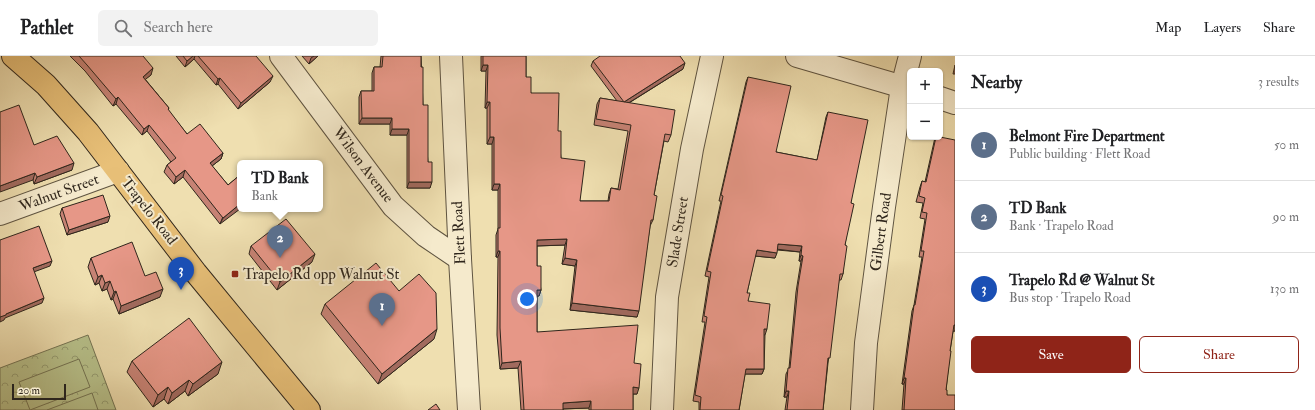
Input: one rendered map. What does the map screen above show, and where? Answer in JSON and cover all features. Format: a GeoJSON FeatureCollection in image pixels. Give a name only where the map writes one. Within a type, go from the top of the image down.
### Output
{"type":"FeatureCollection","features":[{"type":"Feature","properties":{"kind":"main road","name":"Trapelo Road"},"geometry":{"type":"LineString","coordinates":[[13,56],[46,85],[88,132],[196,273],[309,410]]}},
{"type":"Feature","properties":{"kind":"street","name":"Wilson Avenue"},"geometry":{"type":"LineString","coordinates":[[281,56],[393,206],[426,236],[460,259]]}},
{"type":"Feature","properties":{"kind":"street","name":"Flett Road"},"geometry":{"type":"LineString","coordinates":[[451,56],[460,259],[469,410]]}},
{"type":"Feature","properties":{"kind":"street","name":"Slade Street"},"geometry":{"type":"LineString","coordinates":[[662,410],[668,297],[692,149],[712,56]]}},
{"type":"Feature","properties":{"kind":"street"},"geometry":{"type":"LineString","coordinates":[[797,56],[906,88]]}},
{"type":"Feature","properties":{"kind":"street","name":"Gilbert Road"},"geometry":{"type":"LineString","coordinates":[[862,410],[866,343],[910,56]]}},
{"type":"Feature","properties":{"kind":"street"},"geometry":{"type":"LineString","coordinates":[[943,99],[955,103]]}},
{"type":"Feature","properties":{"kind":"street","name":"Walnut Street"},"geometry":{"type":"LineString","coordinates":[[0,214],[118,172]]}},
{"type":"Feature","properties":{"kind":"green space"},"geometry":{"type":"Polygon","coordinates":[[[88,335],[116,410],[0,410],[0,368],[88,335]]]}},
{"type":"Feature","properties":{"kind":"green space"},"geometry":{"type":"Polygon","coordinates":[[[79,359],[90,387],[30,410],[19,382],[79,359]]]}},
{"type":"Feature","properties":{"kind":"green space"},"geometry":{"type":"Polygon","coordinates":[[[92,393],[98,410],[47,410],[92,393]]]}},
{"type":"Feature","properties":{"kind":"building"},"geometry":{"type":"Polygon","coordinates":[[[79,56],[143,56],[153,68],[143,77],[169,108],[168,109],[187,134],[200,124],[223,153],[210,163],[228,185],[237,178],[237,206],[223,218],[185,170],[176,177],[167,165],[176,158],[149,125],[144,129],[118,97],[116,99],[79,56]]]}},
{"type":"Feature","properties":{"kind":"building"},"geometry":{"type":"Polygon","coordinates":[[[183,56],[193,56],[187,61],[183,56]]]}},
{"type":"Feature","properties":{"kind":"building"},"geometry":{"type":"Polygon","coordinates":[[[198,56],[256,56],[273,76],[241,103],[220,78],[218,79],[198,56]]]}},
{"type":"Feature","properties":{"kind":"building"},"geometry":{"type":"Polygon","coordinates":[[[383,56],[421,56],[421,67],[423,67],[423,105],[428,105],[428,162],[432,162],[432,182],[409,182],[409,129],[392,129],[392,118],[362,118],[361,91],[374,91],[374,67],[382,67],[383,56]]]}},
{"type":"Feature","properties":{"kind":"building"},"geometry":{"type":"Polygon","coordinates":[[[483,56],[526,56],[526,77],[531,77],[531,93],[559,93],[558,131],[561,131],[561,158],[585,161],[580,201],[609,201],[611,188],[620,190],[631,125],[596,119],[600,98],[675,110],[671,135],[665,134],[654,195],[657,196],[653,220],[651,220],[639,311],[572,303],[577,260],[565,258],[567,239],[537,240],[537,266],[541,266],[541,290],[537,290],[537,332],[638,325],[634,363],[641,364],[639,388],[633,387],[633,410],[591,410],[591,401],[563,403],[563,410],[524,410],[521,361],[502,363],[500,328],[500,251],[498,251],[498,228],[500,228],[500,184],[494,184],[494,137],[490,137],[490,102],[487,102],[488,65],[483,65],[483,56]]]}},
{"type":"Feature","properties":{"kind":"building"},"geometry":{"type":"Polygon","coordinates":[[[600,56],[680,56],[685,63],[624,102],[593,61],[600,56]]]}},
{"type":"Feature","properties":{"kind":"building"},"geometry":{"type":"Polygon","coordinates":[[[748,77],[791,86],[776,152],[817,160],[828,112],[868,120],[851,203],[854,204],[845,245],[847,246],[843,274],[840,274],[830,358],[828,358],[823,410],[787,410],[789,391],[786,391],[788,368],[790,368],[798,286],[803,256],[801,255],[802,246],[778,244],[777,253],[757,250],[747,293],[750,293],[748,301],[770,304],[767,329],[764,329],[764,369],[746,369],[739,410],[700,410],[701,397],[695,395],[707,317],[704,316],[711,272],[707,271],[723,196],[721,195],[748,77]]]}},
{"type":"Feature","properties":{"kind":"building"},"geometry":{"type":"Polygon","coordinates":[[[19,105],[34,145],[57,136],[74,163],[37,177],[35,173],[0,186],[0,112],[19,105]]]}},
{"type":"Feature","properties":{"kind":"building"},"geometry":{"type":"Polygon","coordinates":[[[943,138],[955,140],[955,325],[950,351],[946,390],[947,395],[955,395],[955,410],[904,410],[906,378],[904,378],[914,305],[924,251],[921,251],[927,213],[922,212],[925,198],[919,196],[922,181],[926,182],[935,140],[943,140],[943,138]]]}},
{"type":"Feature","properties":{"kind":"building"},"geometry":{"type":"Polygon","coordinates":[[[103,195],[110,216],[69,230],[62,208],[103,195]]]}},
{"type":"Feature","properties":{"kind":"building"},"geometry":{"type":"Polygon","coordinates":[[[286,219],[315,254],[280,282],[251,246],[286,219]]]}},
{"type":"Feature","properties":{"kind":"building"},"geometry":{"type":"Polygon","coordinates":[[[39,226],[52,261],[33,268],[44,298],[0,317],[0,240],[39,226]]]}},
{"type":"Feature","properties":{"kind":"building"},"geometry":{"type":"Polygon","coordinates":[[[132,242],[145,276],[156,272],[163,289],[121,306],[116,291],[114,292],[110,281],[105,283],[102,275],[98,277],[91,258],[132,242]]]}},
{"type":"Feature","properties":{"kind":"building"},"geometry":{"type":"Polygon","coordinates":[[[376,263],[399,291],[419,274],[436,293],[437,329],[382,374],[325,304],[376,263]]]}},
{"type":"Feature","properties":{"kind":"building"},"geometry":{"type":"Polygon","coordinates":[[[189,318],[222,362],[193,384],[189,380],[172,393],[168,387],[158,395],[132,361],[189,318]]]}},
{"type":"Feature","properties":{"kind":"building"},"geometry":{"type":"Polygon","coordinates":[[[436,404],[440,410],[428,410],[436,404]]]}},
{"type":"Feature","properties":{"kind":"place","name":"TD Bank"},"geometry":{"type":"Point","coordinates":[280,258]}},
{"type":"Feature","properties":{"kind":"place","name":"Trapelo Rd opp Walnut St"},"geometry":{"type":"Point","coordinates":[235,274]}},
{"type":"Feature","properties":{"kind":"place","name":"Trapelo Rd @ Walnut St"},"geometry":{"type":"Point","coordinates":[181,290]}},
{"type":"Feature","properties":{"kind":"place","name":"Belmont Fire Department"},"geometry":{"type":"Point","coordinates":[382,326]}}]}
